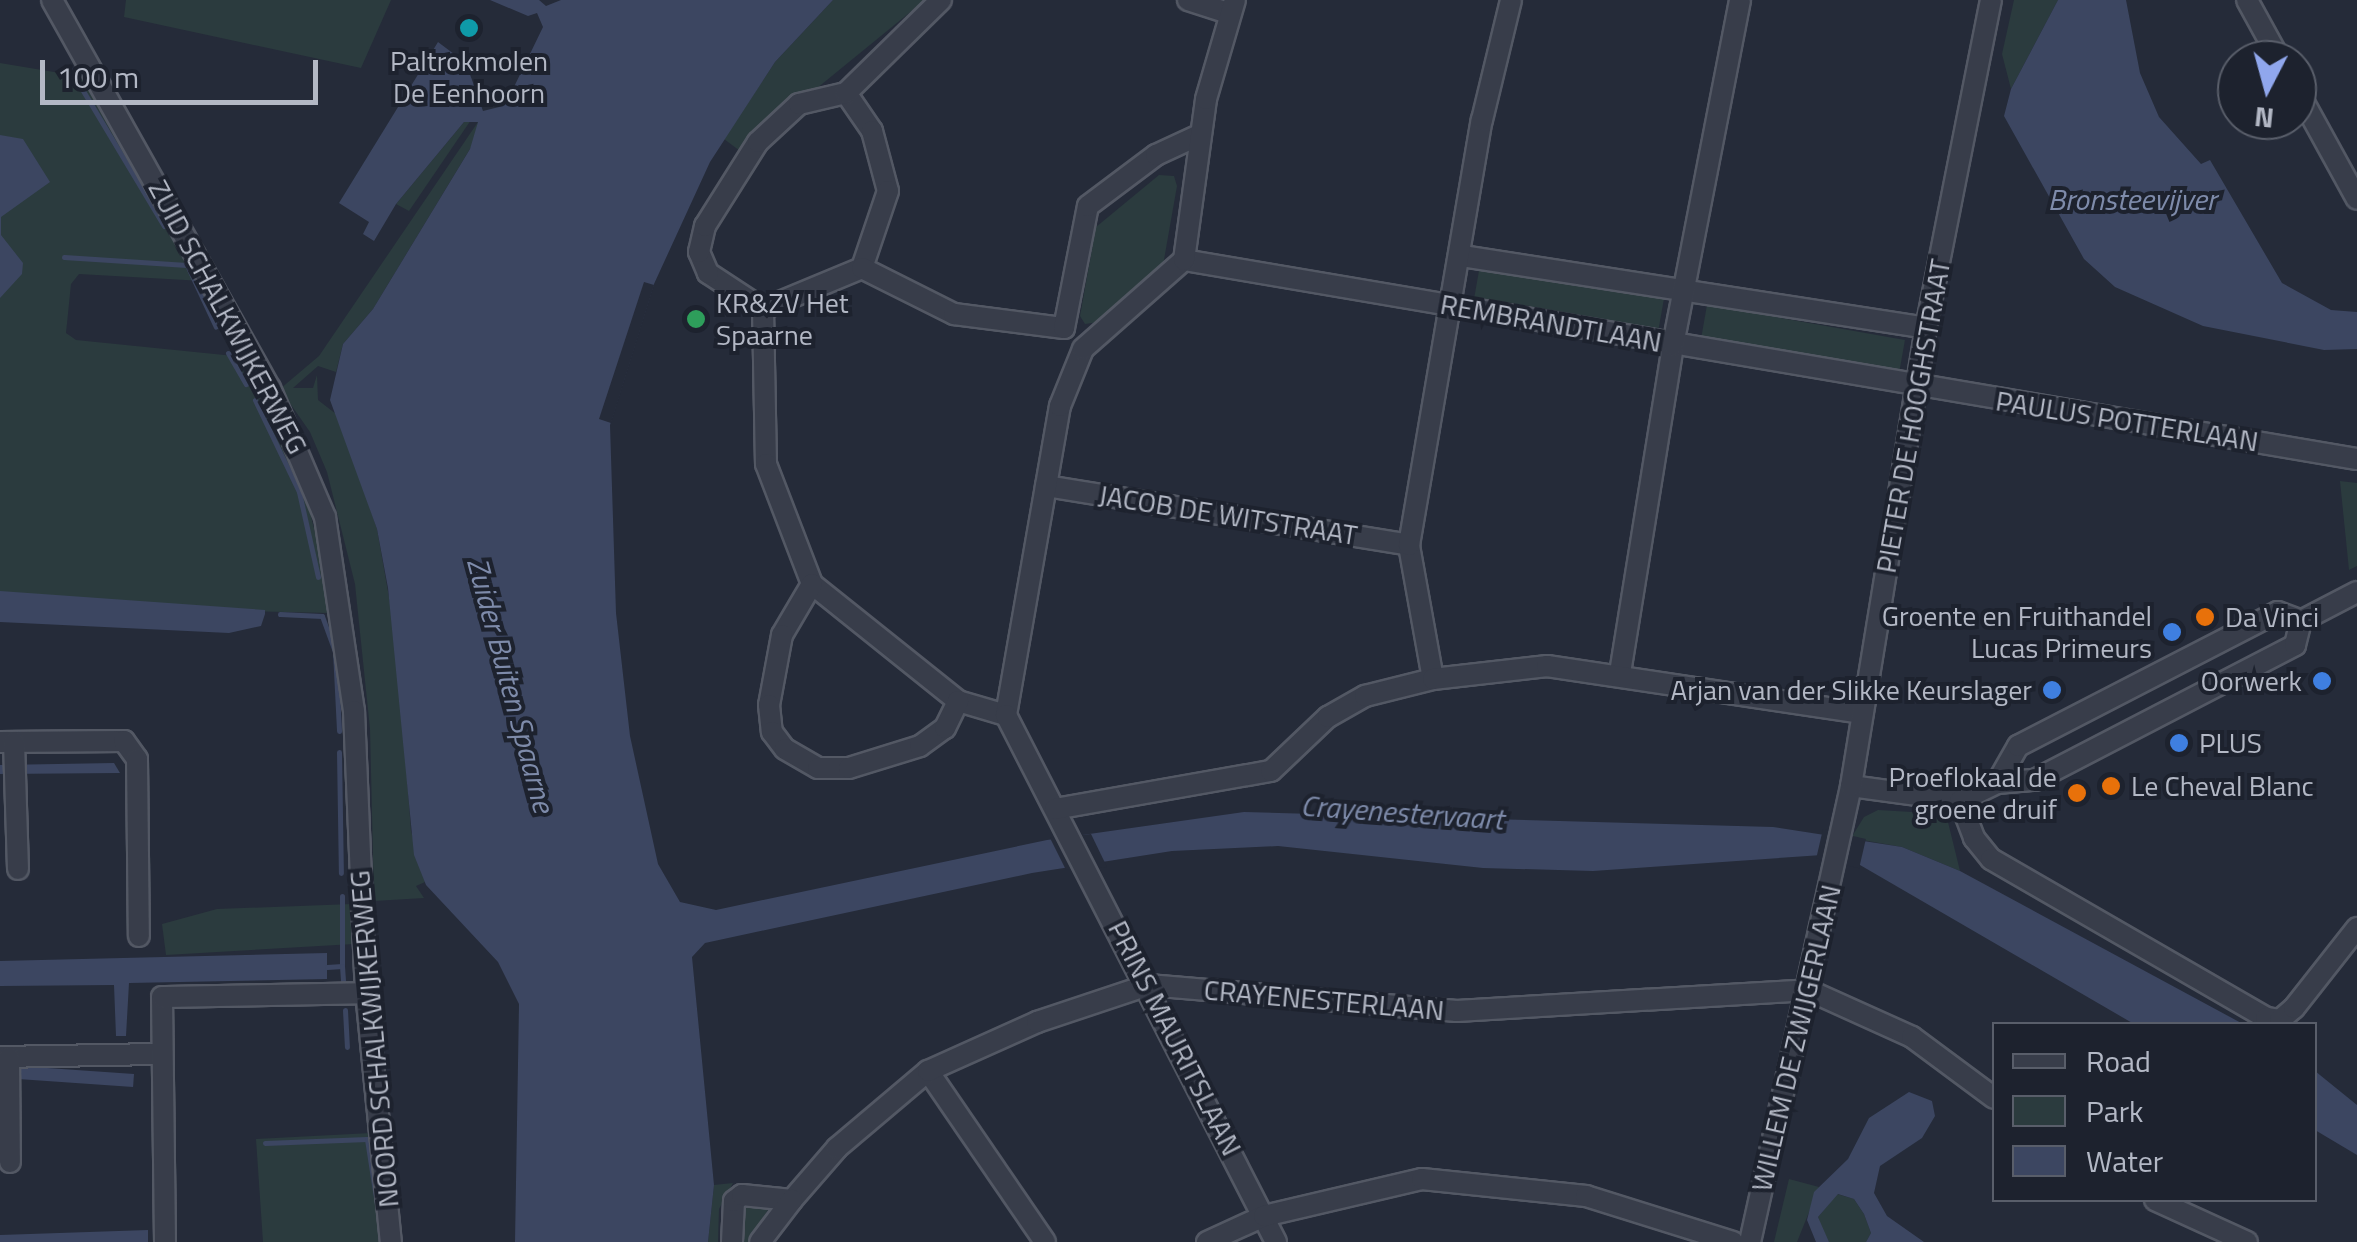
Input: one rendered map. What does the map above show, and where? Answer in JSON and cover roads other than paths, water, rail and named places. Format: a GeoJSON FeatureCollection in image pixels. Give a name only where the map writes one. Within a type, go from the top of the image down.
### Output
{"type":"FeatureCollection","features":[{"type":"Feature","properties":{"kind":"street","name":"ZUID SCHALKWIJKERWEG"},"geometry":{"type":"LineString","coordinates":[[52,0],[192,242],[306,462],[325,517],[346,636],[356,836]]}},
{"type":"Feature","properties":{"kind":"street"},"geometry":{"type":"LineString","coordinates":[[763,309],[708,273],[699,252],[705,226],[758,142],[799,104],[846,94],[940,0]]}},
{"type":"Feature","properties":{"kind":"street"},"geometry":{"type":"LineString","coordinates":[[763,309],[766,464],[812,584],[958,702],[1006,715],[1060,406],[1083,348],[1184,260],[1199,135],[1231,6],[1188,0]]}},
{"type":"Feature","properties":{"kind":"street"},"geometry":{"type":"LineString","coordinates":[[1432,679],[1409,545],[1448,305],[1462,256],[1482,120],[1510,0]]}},
{"type":"Feature","properties":{"kind":"street"},"geometry":{"type":"LineString","coordinates":[[1620,673],[1673,345],[1740,0]]}},
{"type":"Feature","properties":{"kind":"street","name":"PIETER DE HOOGHSTRAAT"},"geometry":{"type":"LineString","coordinates":[[1840,833],[1926,328],[1991,0]]}},
{"type":"Feature","properties":{"kind":"street"},"geometry":{"type":"LineString","coordinates":[[2247,0],[2269,40]]}},
{"type":"Feature","properties":{"kind":"street"},"geometry":{"type":"LineString","coordinates":[[763,309],[862,268],[888,191],[872,130],[846,94]]}},
{"type":"Feature","properties":{"kind":"street"},"geometry":{"type":"LineString","coordinates":[[2317,126],[2357,199]]}},
{"type":"Feature","properties":{"kind":"street"},"geometry":{"type":"LineString","coordinates":[[1064,328],[1088,206],[1156,155],[1199,135]]}},
{"type":"Feature","properties":{"kind":"street","name":"REMBRANDTLAAN"},"geometry":{"type":"LineString","coordinates":[[1462,256],[1926,328]]}},
{"type":"Feature","properties":{"kind":"street","name":"REMBRANDTLAAN"},"geometry":{"type":"LineString","coordinates":[[1184,260],[1918,386]]}},
{"type":"Feature","properties":{"kind":"street"},"geometry":{"type":"LineString","coordinates":[[862,268],[954,314],[1064,328],[1083,348]]}},
{"type":"Feature","properties":{"kind":"street","name":"PAULUS POTTERLAAN"},"geometry":{"type":"LineString","coordinates":[[1918,386],[2347,457]]}},
{"type":"Feature","properties":{"kind":"street","name":"JACOB DE WITSTRAAT"},"geometry":{"type":"LineString","coordinates":[[1046,486],[1409,545]]}},
{"type":"Feature","properties":{"kind":"street"},"geometry":{"type":"LineString","coordinates":[[812,584],[782,635],[770,705],[772,732],[785,749],[818,768],[850,768],[920,746],[946,728],[958,702]]}},
{"type":"Feature","properties":{"kind":"street"},"geometry":{"type":"LineString","coordinates":[[1997,783],[2018,746],[2278,612],[2306,618],[2357,592]]}},
{"type":"Feature","properties":{"kind":"street"},"geometry":{"type":"LineString","coordinates":[[1851,786],[1960,801],[1997,783],[2035,780],[2295,644],[2306,618]]}},
{"type":"Feature","properties":{"kind":"street"},"geometry":{"type":"LineString","coordinates":[[1055,808],[1271,771],[1352,703],[1432,679],[1547,666],[1620,673],[1863,714]]}},
{"type":"Feature","properties":{"kind":"street","name":"PRINS MAURITSLAAN"},"geometry":{"type":"LineString","coordinates":[[1006,715],[1148,985],[1276,1242]]}},
{"type":"Feature","properties":{"kind":"street"},"geometry":{"type":"LineString","coordinates":[[18,869],[16,780],[9,746],[124,742],[136,759],[140,936]]}},
{"type":"Feature","properties":{"kind":"street"},"geometry":{"type":"LineString","coordinates":[[1960,801],[1974,838],[1990,858],[2253,1011],[2280,1020],[2353,942]]}},
{"type":"Feature","properties":{"kind":"street","name":"WILLEM DE ZWIJGERLAAN"},"geometry":{"type":"LineString","coordinates":[[1750,1242],[1840,833]]}},
{"type":"Feature","properties":{"kind":"street","name":"NOORD SCHALKWIJKERWEG"},"geometry":{"type":"LineString","coordinates":[[356,836],[366,993],[392,1242]]}},
{"type":"Feature","properties":{"kind":"street","name":"CRAYENESTERLAAN"},"geometry":{"type":"LineString","coordinates":[[760,1242],[837,1148],[928,1071],[1036,1022],[1148,985],[1457,1012],[1808,990],[1912,1038],[1992,1097]]}},
{"type":"Feature","properties":{"kind":"street"},"geometry":{"type":"LineString","coordinates":[[165,1242],[162,998],[366,993]]}},
{"type":"Feature","properties":{"kind":"street"},"geometry":{"type":"LineString","coordinates":[[10,1162],[6,1060],[162,1054]]}},
{"type":"Feature","properties":{"kind":"street"},"geometry":{"type":"LineString","coordinates":[[928,1071],[1045,1242]]}},
{"type":"Feature","properties":{"kind":"street"},"geometry":{"type":"LineString","coordinates":[[1207,1242],[1264,1216],[1422,1179],[1586,1196],[1733,1242]]}},
{"type":"Feature","properties":{"kind":"street"},"geometry":{"type":"LineString","coordinates":[[732,1242],[734,1200],[742,1194],[792,1200]]}},
{"type":"Feature","properties":{"kind":"street"},"geometry":{"type":"LineString","coordinates":[[2160,1202],[2248,1242]]}},
{"type":"Feature","properties":{"kind":"water","name":"Zuider Buiten Spaarne"},"geometry":{"type":"Polygon","coordinates":[[[490,0],[539,0],[546,6],[561,0],[833,0],[775,62],[710,162],[654,284],[610,425],[616,613],[630,736],[658,864],[680,902],[716,910],[1047,840],[1244,812],[1773,827],[1902,847],[1960,871],[2239,1022],[2131,1022],[1860,865],[1822,855],[1593,871],[1483,868],[1278,846],[1172,851],[1032,873],[705,943],[692,957],[714,1185],[708,1242],[515,1242],[519,1004],[498,962],[426,885],[414,855],[388,588],[377,529],[330,400],[343,344],[373,309],[470,149],[478,122],[464,122],[396,204],[374,241],[363,234],[369,222],[339,203],[438,42],[466,63],[483,111],[499,107],[512,91],[543,27],[537,13],[528,16],[490,0]]]}},
{"type":"Feature","properties":{"kind":"water","name":"Bronsteevijver"},"geometry":{"type":"Polygon","coordinates":[[[2058,0],[2126,0],[2140,73],[2159,117],[2201,164],[2210,160],[2282,283],[2331,310],[2357,312],[2357,349],[2324,350],[2203,326],[2115,287],[2084,259],[2004,116],[2011,89],[2058,0]]]}},
{"type":"Feature","properties":{"kind":"water"},"geometry":{"type":"Polygon","coordinates":[[[0,135],[23,139],[50,182],[1,217],[1,235],[23,263],[22,274],[0,298],[0,135]]]}},
{"type":"Feature","properties":{"kind":"water"},"geometry":{"type":"Polygon","coordinates":[[[0,591],[265,610],[265,614],[261,626],[229,633],[0,622],[0,591]]]}},
{"type":"Feature","properties":{"kind":"water"},"geometry":{"type":"Polygon","coordinates":[[[114,763],[120,773],[0,774],[0,765],[114,763]]]}},
{"type":"Feature","properties":{"kind":"water"},"geometry":{"type":"Polygon","coordinates":[[[327,953],[327,979],[129,983],[126,1036],[116,1036],[114,985],[0,986],[0,961],[327,953]]]}},
{"type":"Feature","properties":{"kind":"water"},"geometry":{"type":"Polygon","coordinates":[[[0,1065],[134,1074],[133,1087],[0,1078],[0,1065]]]}},
{"type":"Feature","properties":{"kind":"water"},"geometry":{"type":"Polygon","coordinates":[[[2317,1073],[2357,1105],[2357,1155],[2317,1131],[2317,1073]]]}},
{"type":"Feature","properties":{"kind":"water"},"geometry":{"type":"Polygon","coordinates":[[[1909,1092],[1932,1101],[1935,1116],[1922,1138],[1880,1166],[1874,1193],[1887,1216],[1924,1242],[1866,1242],[1871,1233],[1864,1214],[1854,1199],[1838,1194],[1818,1217],[1829,1242],[1816,1242],[1807,1220],[1814,1192],[1848,1159],[1869,1118],[1909,1092]]]}},
{"type":"Feature","properties":{"kind":"water"},"geometry":{"type":"Polygon","coordinates":[[[148,1230],[148,1242],[0,1242],[0,1235],[148,1230]]]}},
{"type":"Feature","properties":{"kind":"waterway"},"geometry":{"type":"LineString","coordinates":[[70,69],[164,226]]}},
{"type":"Feature","properties":{"kind":"waterway"},"geometry":{"type":"LineString","coordinates":[[64,257],[187,265],[216,327]]}},
{"type":"Feature","properties":{"kind":"waterway"},"geometry":{"type":"LineString","coordinates":[[228,353],[246,384]]}},
{"type":"Feature","properties":{"kind":"waterway"},"geometry":{"type":"LineString","coordinates":[[255,400],[299,492],[318,577]]}},
{"type":"Feature","properties":{"kind":"waterway"},"geometry":{"type":"LineString","coordinates":[[280,614],[322,616],[335,651],[339,731]]}},
{"type":"Feature","properties":{"kind":"waterway"},"geometry":{"type":"LineString","coordinates":[[339,752],[341,873]]}},
{"type":"Feature","properties":{"kind":"waterway"},"geometry":{"type":"LineString","coordinates":[[342,896],[342,966]]}},
{"type":"Feature","properties":{"kind":"waterway"},"geometry":{"type":"LineString","coordinates":[[327,967],[342,966],[343,982]]}},
{"type":"Feature","properties":{"kind":"waterway"},"geometry":{"type":"LineString","coordinates":[[345,1010],[347,1047]]}},
{"type":"Feature","properties":{"kind":"waterway"},"geometry":{"type":"LineString","coordinates":[[265,1143],[367,1139],[377,1204]]}},
{"type":"Feature","properties":{"kind":"place","name":"Paltrokmolen De Eenhoorn"},"geometry":{"type":"Point","coordinates":[469,28]}},
{"type":"Feature","properties":{"kind":"place","name":"KR&ZV Het Spaarne"},"geometry":{"type":"Point","coordinates":[696,319]}},
{"type":"Feature","properties":{"kind":"place","name":"Da Vinci"},"geometry":{"type":"Point","coordinates":[2205,617]}},
{"type":"Feature","properties":{"kind":"place","name":"Groente en Fruithandel Lucas Primeurs"},"geometry":{"type":"Point","coordinates":[2172,632]}},
{"type":"Feature","properties":{"kind":"place","name":"Oorwerk"},"geometry":{"type":"Point","coordinates":[2322,681]}},
{"type":"Feature","properties":{"kind":"place","name":"Arjan van der Slikke Keurslager"},"geometry":{"type":"Point","coordinates":[2052,690]}},
{"type":"Feature","properties":{"kind":"place","name":"PLUS"},"geometry":{"type":"Point","coordinates":[2179,743]}},
{"type":"Feature","properties":{"kind":"place","name":"Le Cheval Blanc"},"geometry":{"type":"Point","coordinates":[2111,786]}},
{"type":"Feature","properties":{"kind":"place","name":"Proeflokaal de groene druif"},"geometry":{"type":"Point","coordinates":[2077,793]}},
{"type":"Feature","properties":{"kind":"water label","name":"Crayenestervaart"},"geometry":{"type":"Point","coordinates":[1402,812]}}]}
